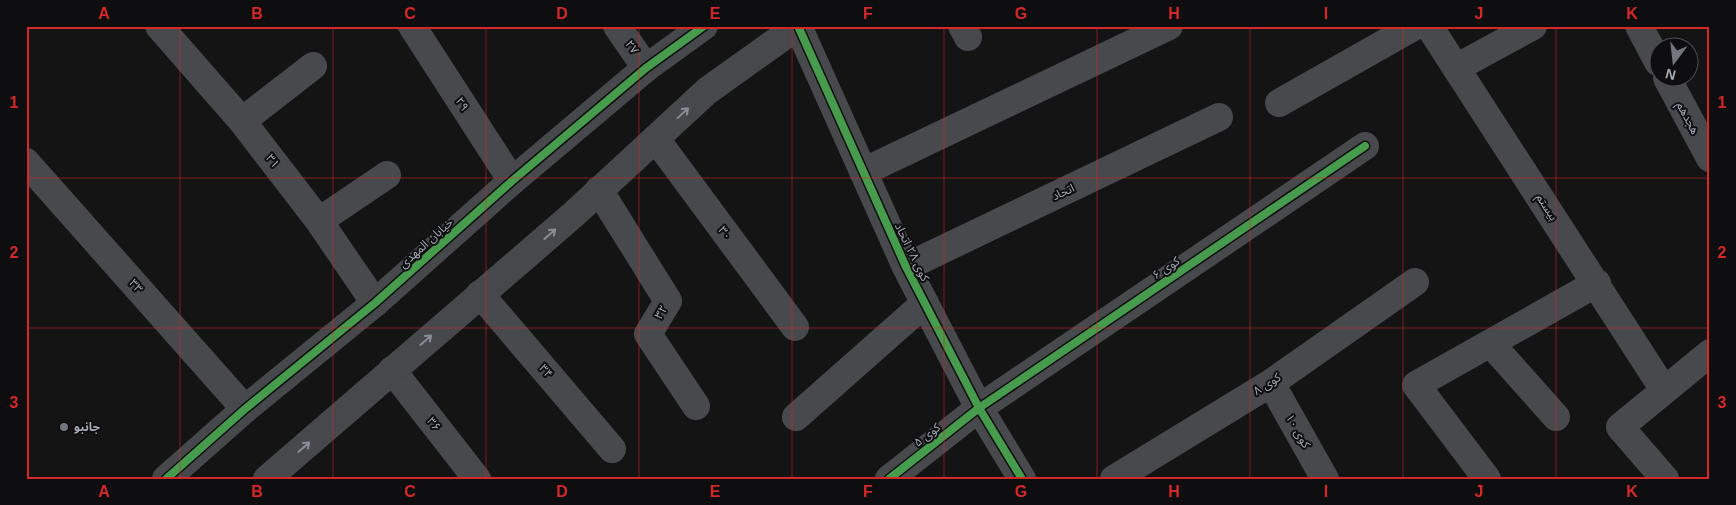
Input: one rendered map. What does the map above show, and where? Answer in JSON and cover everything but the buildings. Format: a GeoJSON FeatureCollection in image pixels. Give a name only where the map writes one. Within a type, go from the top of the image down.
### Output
{"type":"FeatureCollection","features":[{"type":"Feature","properties":{"kind":"street","name":"۳۱"},"geometry":{"type":"LineString","coordinates":[[159,26],[242,121],[319,220],[375,304]]}},
{"type":"Feature","properties":{"kind":"street","name":"۲۹"},"geometry":{"type":"LineString","coordinates":[[412,26],[512,181]]}},
{"type":"Feature","properties":{"kind":"street","name":"۲۷"},"geometry":{"type":"LineString","coordinates":[[617,26],[646,68]]}},
{"type":"Feature","properties":{"kind":"street"},"geometry":{"type":"LineString","coordinates":[[267,479],[599,190],[707,91],[798,26]]}},
{"type":"Feature","properties":{"kind":"street","name":"کوی ۲۸ اتحاد"},"geometry":{"type":"LineString","coordinates":[[798,26],[906,267],[979,408],[1022,479]]}},
{"type":"Feature","properties":{"kind":"street"},"geometry":{"type":"LineString","coordinates":[[863,172],[1169,26]]}},
{"type":"Feature","properties":{"kind":"street"},"geometry":{"type":"LineString","coordinates":[[1280,103],[1415,26]]}},
{"type":"Feature","properties":{"kind":"street","name":"بیستم"},"geometry":{"type":"LineString","coordinates":[[1429,26],[1664,390]]}},
{"type":"Feature","properties":{"kind":"street"},"geometry":{"type":"LineString","coordinates":[[1456,68],[1533,26]]}},
{"type":"Feature","properties":{"kind":"street"},"geometry":{"type":"LineString","coordinates":[[1639,26],[1648,43]]}},
{"type":"Feature","properties":{"kind":"street","name":"خیابان المهدی"},"geometry":{"type":"LineString","coordinates":[[166,479],[245,409],[375,304],[512,181],[646,68],[702,27]]}},
{"type":"Feature","properties":{"kind":"street"},"geometry":{"type":"LineString","coordinates":[[242,121],[313,66]]}},
{"type":"Feature","properties":{"kind":"street","name":"هجدهم"},"geometry":{"type":"LineString","coordinates":[[1672,88],[1710,158]]}},
{"type":"Feature","properties":{"kind":"street","name":"اتحاد"},"geometry":{"type":"LineString","coordinates":[[906,267],[1219,118]]}},
{"type":"Feature","properties":{"kind":"street","name":"۳۰"},"geometry":{"type":"LineString","coordinates":[[656,138],[795,326]]}},
{"type":"Feature","properties":{"kind":"street","name":"کوی ۶"},"geometry":{"type":"LineString","coordinates":[[979,408],[1365,146]]}},
{"type":"Feature","properties":{"kind":"street","name":"۳۳"},"geometry":{"type":"LineString","coordinates":[[26,162],[245,409]]}},
{"type":"Feature","properties":{"kind":"street"},"geometry":{"type":"LineString","coordinates":[[319,220],[387,175]]}},
{"type":"Feature","properties":{"kind":"street","name":"۳۲"},"geometry":{"type":"LineString","coordinates":[[599,190],[668,301],[648,334],[696,406]]}},
{"type":"Feature","properties":{"kind":"street","name":"کوی ۸"},"geometry":{"type":"LineString","coordinates":[[1114,479],[1271,383],[1415,282]]}},
{"type":"Feature","properties":{"kind":"street"},"geometry":{"type":"LineString","coordinates":[[1487,479],[1416,385],[1597,284]]}},
{"type":"Feature","properties":{"kind":"street","name":"۳۴"},"geometry":{"type":"LineString","coordinates":[[480,294],[612,449]]}},
{"type":"Feature","properties":{"kind":"street"},"geometry":{"type":"LineString","coordinates":[[796,417],[925,303]]}},
{"type":"Feature","properties":{"kind":"street"},"geometry":{"type":"LineString","coordinates":[[1491,344],[1556,417]]}},
{"type":"Feature","properties":{"kind":"street"},"geometry":{"type":"LineString","coordinates":[[1665,479],[1620,427],[1710,353]]}},
{"type":"Feature","properties":{"kind":"street","name":"۳۶"},"geometry":{"type":"LineString","coordinates":[[392,370],[477,479]]}},
{"type":"Feature","properties":{"kind":"street","name":"کوی ۱۰"},"geometry":{"type":"LineString","coordinates":[[1271,383],[1325,479]]}},
{"type":"Feature","properties":{"kind":"street","name":"کوی ۵"},"geometry":{"type":"LineString","coordinates":[[889,479],[979,408]]}},
{"type":"Feature","properties":{"kind":"cycle path"},"geometry":{"type":"LineString","coordinates":[[166,479],[245,409],[375,303],[512,181],[646,68],[704,26]]}},
{"type":"Feature","properties":{"kind":"cycle path"},"geometry":{"type":"LineString","coordinates":[[798,26],[906,267],[979,408],[1022,479]]}},
{"type":"Feature","properties":{"kind":"cycle path"},"geometry":{"type":"LineString","coordinates":[[889,479],[979,408],[1365,146]]}},
{"type":"Feature","properties":{"kind":"place","name":"جانبو"},"geometry":{"type":"Point","coordinates":[64,427]}}]}
